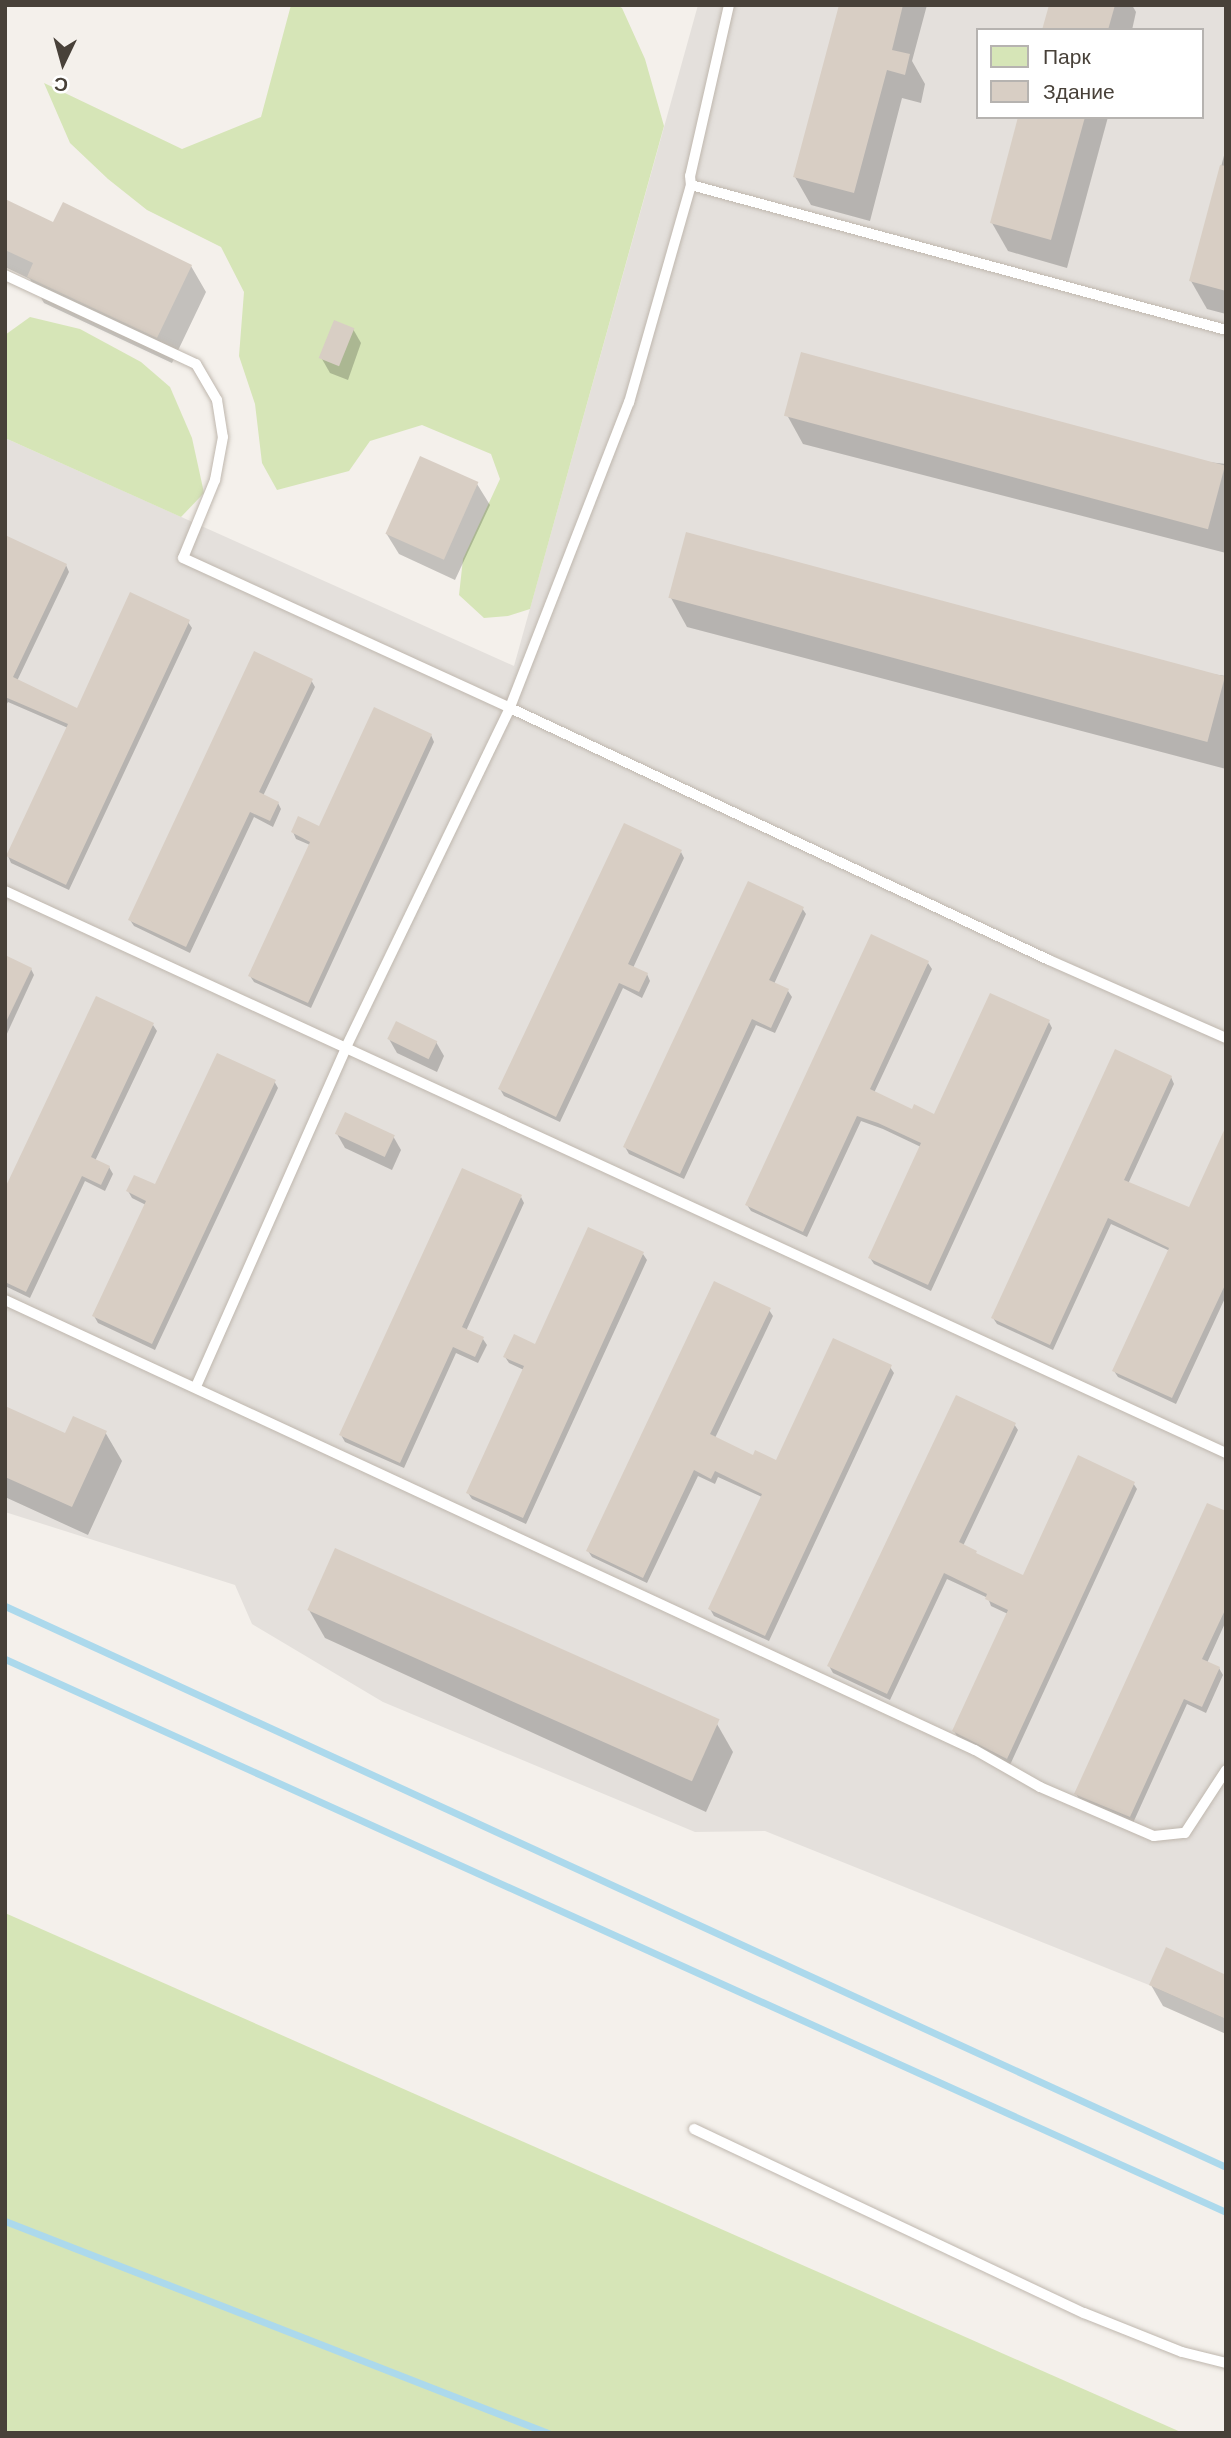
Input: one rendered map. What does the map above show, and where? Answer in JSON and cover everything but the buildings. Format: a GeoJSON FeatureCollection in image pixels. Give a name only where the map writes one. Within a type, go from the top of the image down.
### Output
{"type":"FeatureCollection","features":[{"type":"Feature","properties":{"kind":"lane"},"geometry":{"type":"LineString","coordinates":[[196,1387],[346,1048],[510,708],[629,402],[691,185],[690,176],[729,5]]}},
{"type":"Feature","properties":{"kind":"lane"},"geometry":{"type":"LineString","coordinates":[[691,185],[1226,330]]}},
{"type":"Feature","properties":{"kind":"lane"},"geometry":{"type":"LineString","coordinates":[[5,275],[196,364],[217,400],[223,437],[215,480],[183,558],[1037,954],[1226,1038]]}},
{"type":"Feature","properties":{"kind":"lane"},"geometry":{"type":"LineString","coordinates":[[5,891],[1226,1453]]}},
{"type":"Feature","properties":{"kind":"lane"},"geometry":{"type":"LineString","coordinates":[[5,1300],[975,1750],[1040,1787],[1154,1836],[1185,1833],[1226,1770]]}},
{"type":"Feature","properties":{"kind":"lane"},"geometry":{"type":"LineString","coordinates":[[694,2129],[1084,2313],[1182,2352],[1226,2363]]}},
{"type":"Feature","properties":{"kind":"shaded area"},"geometry":{"type":"Polygon","coordinates":[[[698,5],[1226,5],[1226,2019],[1149,1985],[765,1831],[695,1832],[383,1702],[252,1624],[235,1585],[5,1512],[5,438],[514,666],[698,5]]]}},
{"type":"Feature","properties":{"kind":"green space"},"geometry":{"type":"Polygon","coordinates":[[[291,5],[616,5],[622,8],[645,59],[664,126],[530,609],[508,616],[484,618],[459,595],[463,559],[500,479],[491,454],[422,425],[370,441],[349,471],[277,490],[262,463],[255,404],[239,356],[244,292],[221,247],[147,210],[108,179],[70,143],[44,83],[182,149],[261,117],[291,5]]]}},
{"type":"Feature","properties":{"kind":"green space"},"geometry":{"type":"Polygon","coordinates":[[[30,317],[80,329],[141,362],[170,387],[192,438],[204,493],[181,517],[5,438],[5,335],[30,317]]]}},
{"type":"Feature","properties":{"kind":"green space"},"geometry":{"type":"Polygon","coordinates":[[[5,1913],[1183,2433],[5,2433],[5,1913]]]}},
{"type":"Feature","properties":{"kind":"waterway"},"geometry":{"type":"LineString","coordinates":[[5,1606],[1226,2167]]}},
{"type":"Feature","properties":{"kind":"waterway"},"geometry":{"type":"LineString","coordinates":[[5,1659],[1226,2212]]}},
{"type":"Feature","properties":{"kind":"waterway"},"geometry":{"type":"LineString","coordinates":[[5,2221],[548,2433]]}}]}
